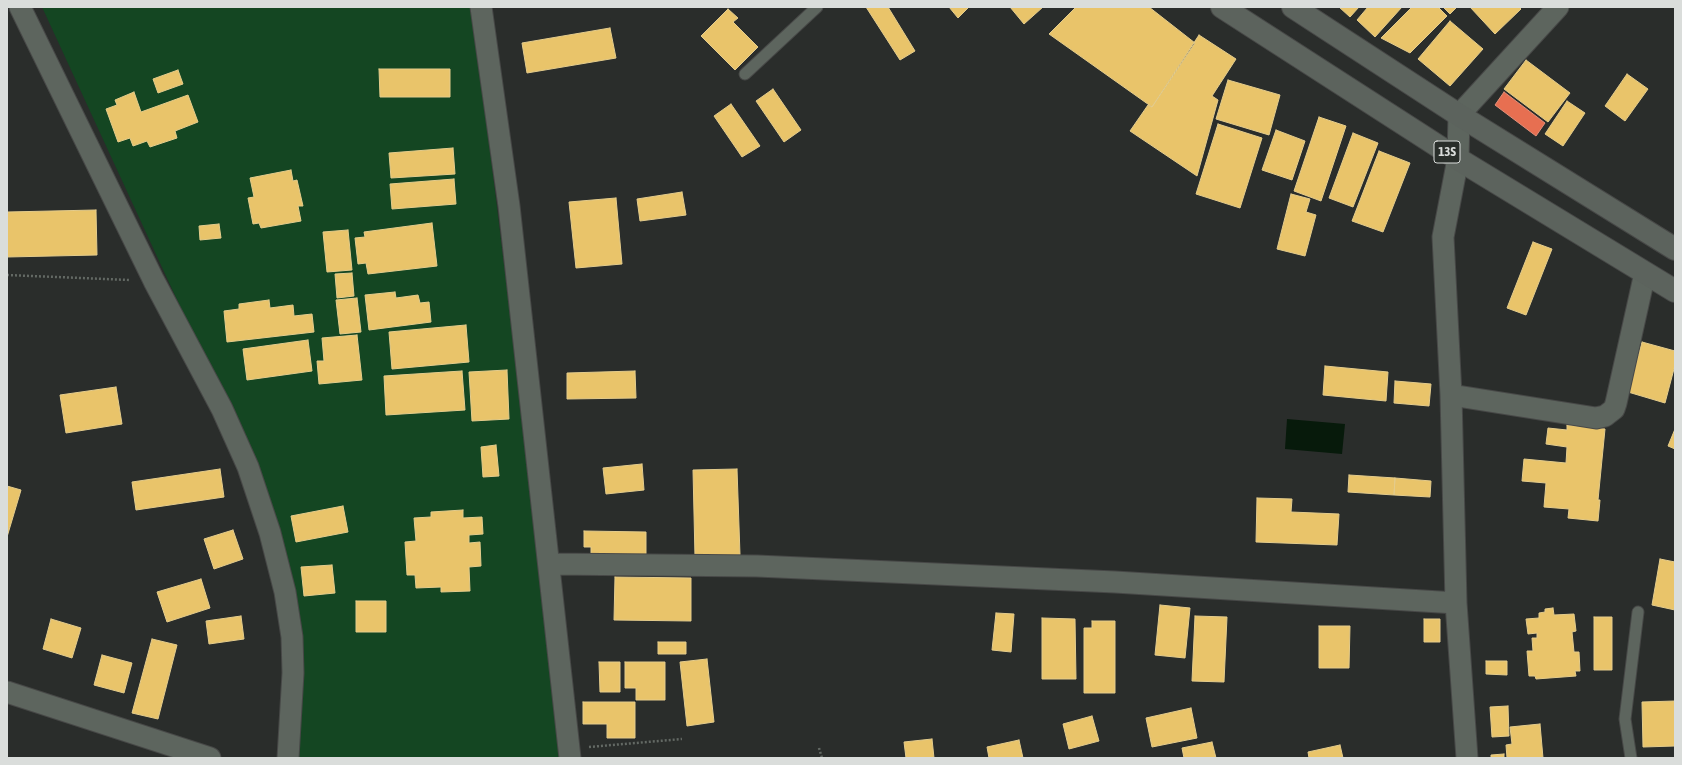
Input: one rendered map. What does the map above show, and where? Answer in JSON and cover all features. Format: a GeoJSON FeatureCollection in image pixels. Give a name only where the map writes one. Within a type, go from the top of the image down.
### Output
{"type":"FeatureCollection","features":[{"type":"Feature","properties":{"kind":"highway","name":"13S"},"geometry":{"type":"LineString","coordinates":[[1222,7],[1458,159],[1675,291]]}},
{"type":"Feature","properties":{"kind":"highway"},"geometry":{"type":"LineString","coordinates":[[1294,7],[1459,114],[1675,249]]}},
{"type":"Feature","properties":{"kind":"street"},"geometry":{"type":"LineString","coordinates":[[20,7],[154,281],[222,408],[248,467],[270,533],[285,592],[292,637],[293,673],[288,758]]}},
{"type":"Feature","properties":{"kind":"street"},"geometry":{"type":"LineString","coordinates":[[482,7],[510,206],[570,753]]}},
{"type":"Feature","properties":{"kind":"street"},"geometry":{"type":"LineString","coordinates":[[1466,758],[1456,603],[1451,395],[1443,238],[1458,159],[1459,114],[1558,7]]}},
{"type":"Feature","properties":{"kind":"street"},"geometry":{"type":"LineString","coordinates":[[1451,395],[1596,418],[1606,416],[1614,409],[1616,403],[1645,273]]}},
{"type":"Feature","properties":{"kind":"street"},"geometry":{"type":"LineString","coordinates":[[550,564],[757,566],[1115,582],[1456,603]]}},
{"type":"Feature","properties":{"kind":"street"},"geometry":{"type":"LineString","coordinates":[[7,692],[210,758]]}},
{"type":"Feature","properties":{"kind":"lane"},"geometry":{"type":"LineString","coordinates":[[745,74],[817,7]]}},
{"type":"Feature","properties":{"kind":"lane"},"geometry":{"type":"LineString","coordinates":[[1631,758],[1625,719],[1638,612]]}},
{"type":"Feature","properties":{"kind":"path"},"geometry":{"type":"LineString","coordinates":[[7,275],[154,281]]}},
{"type":"Feature","properties":{"kind":"path"},"geometry":{"type":"LineString","coordinates":[[570,753],[682,740]]}},
{"type":"Feature","properties":{"kind":"path"},"geometry":{"type":"LineString","coordinates":[[819,748],[822,758]]}},
{"type":"Feature","properties":{"kind":"green space"},"geometry":{"type":"Polygon","coordinates":[[[42,7],[470,7],[488,134],[563,745],[563,758],[297,758],[298,608],[273,508],[42,7]]]}},
{"type":"Feature","properties":{"kind":"shaded area"},"geometry":{"type":"Polygon","coordinates":[[[1287,419],[1345,424],[1342,454],[1285,449],[1287,419]]]}},
{"type":"Feature","properties":{"kind":"building: Homes"},"geometry":{"type":"Polygon","coordinates":[[[866,7],[888,7],[915,51],[900,60],[866,7]]]}},
{"type":"Feature","properties":{"kind":"building: Homes"},"geometry":{"type":"Polygon","coordinates":[[[949,7],[969,7],[958,18],[949,7]]]}},
{"type":"Feature","properties":{"kind":"building: Homes"},"geometry":{"type":"Polygon","coordinates":[[[1010,7],[1043,7],[1024,24],[1010,7]]]}},
{"type":"Feature","properties":{"kind":"building: Homes"},"geometry":{"type":"Polygon","coordinates":[[[1076,7],[1149,7],[1195,43],[1152,107],[1049,34],[1076,7]]]}},
{"type":"Feature","properties":{"kind":"building: Homes"},"geometry":{"type":"Polygon","coordinates":[[[1339,7],[1359,7],[1350,17],[1339,7]]]}},
{"type":"Feature","properties":{"kind":"building: Homes"},"geometry":{"type":"Polygon","coordinates":[[[1368,7],[1402,7],[1375,37],[1357,20],[1368,7]]]}},
{"type":"Feature","properties":{"kind":"building: Homes"},"geometry":{"type":"Polygon","coordinates":[[[1412,7],[1438,7],[1447,16],[1410,53],[1381,38],[1412,7]]]}},
{"type":"Feature","properties":{"kind":"building: Homes"},"geometry":{"type":"Polygon","coordinates":[[[1443,7],[1457,7],[1450,14],[1443,7]]]}},
{"type":"Feature","properties":{"kind":"building: Homes"},"geometry":{"type":"Polygon","coordinates":[[[1470,7],[1519,7],[1521,9],[1495,34],[1470,7]]]}},
{"type":"Feature","properties":{"kind":"building: Homes"},"geometry":{"type":"Polygon","coordinates":[[[728,9],[738,18],[733,22],[758,47],[735,70],[701,36],[728,9]]]}},
{"type":"Feature","properties":{"kind":"building: Homes"},"geometry":{"type":"Polygon","coordinates":[[[1450,21],[1483,49],[1450,86],[1418,59],[1450,21]]]}},
{"type":"Feature","properties":{"kind":"building: Homes"},"geometry":{"type":"Polygon","coordinates":[[[610,28],[616,58],[527,73],[522,43],[610,28]]]}},
{"type":"Feature","properties":{"kind":"building: Homes"},"geometry":{"type":"Polygon","coordinates":[[[1199,35],[1236,59],[1212,96],[1218,100],[1197,176],[1130,131],[1148,105],[1152,107],[1199,35]]]}},
{"type":"Feature","properties":{"kind":"building: Homes"},"geometry":{"type":"Polygon","coordinates":[[[1526,60],[1570,93],[1548,122],[1504,89],[1526,60]]]}},
{"type":"Feature","properties":{"kind":"building: Homes"},"geometry":{"type":"Polygon","coordinates":[[[379,69],[450,69],[450,97],[380,97],[379,69]]]}},
{"type":"Feature","properties":{"kind":"building: Homes"},"geometry":{"type":"Polygon","coordinates":[[[178,70],[183,84],[158,93],[153,79],[178,70]]]}},
{"type":"Feature","properties":{"kind":"building: Homes"},"geometry":{"type":"Polygon","coordinates":[[[1627,74],[1648,89],[1625,121],[1605,106],[1627,74]]]}},
{"type":"Feature","properties":{"kind":"building: Homes"},"geometry":{"type":"Polygon","coordinates":[[[1228,80],[1280,95],[1269,135],[1216,119],[1228,80]]]}},
{"type":"Feature","properties":{"kind":"building: Homes"},"geometry":{"type":"Polygon","coordinates":[[[773,89],[801,130],[784,142],[756,101],[773,89]]]}},
{"type":"Feature","properties":{"kind":"building: Homes"},"geometry":{"type":"Polygon","coordinates":[[[134,92],[141,112],[188,95],[198,122],[175,131],[177,138],[150,147],[147,141],[133,146],[130,138],[118,142],[106,109],[117,105],[115,100],[134,92]]]}},
{"type":"Feature","properties":{"kind":"building: Homes"},"geometry":{"type":"Polygon","coordinates":[[[1567,101],[1585,113],[1563,146],[1545,134],[1567,101]]]}},
{"type":"Feature","properties":{"kind":"building: Homes"},"geometry":{"type":"Polygon","coordinates":[[[731,104],[760,146],[742,157],[714,116],[731,104]]]}},
{"type":"Feature","properties":{"kind":"building: Homes"},"geometry":{"type":"Polygon","coordinates":[[[1319,117],[1346,126],[1321,201],[1294,191],[1319,117]]]}},
{"type":"Feature","properties":{"kind":"building: Homes"},"geometry":{"type":"Polygon","coordinates":[[[1218,124],[1262,138],[1240,208],[1196,194],[1218,124]]]}},
{"type":"Feature","properties":{"kind":"building: Homes"},"geometry":{"type":"Polygon","coordinates":[[[1276,130],[1305,141],[1292,180],[1262,170],[1276,130]]]}},
{"type":"Feature","properties":{"kind":"building: Homes"},"geometry":{"type":"Polygon","coordinates":[[[1353,133],[1378,143],[1353,207],[1329,198],[1353,133]]]}},
{"type":"Feature","properties":{"kind":"building: Homes"},"geometry":{"type":"Polygon","coordinates":[[[453,148],[455,174],[391,178],[389,153],[453,148]]]}},
{"type":"Feature","properties":{"kind":"building: Homes"},"geometry":{"type":"Polygon","coordinates":[[[1379,151],[1410,163],[1383,232],[1352,221],[1379,151]]]}},
{"type":"Feature","properties":{"kind":"building: Homes"},"geometry":{"type":"Polygon","coordinates":[[[291,170],[293,181],[297,180],[303,206],[298,206],[301,221],[261,228],[259,223],[253,224],[248,198],[254,197],[250,178],[291,170]]]}},
{"type":"Feature","properties":{"kind":"building: Homes"},"geometry":{"type":"Polygon","coordinates":[[[454,179],[456,204],[392,209],[390,184],[454,179]]]}},
{"type":"Feature","properties":{"kind":"building: Homes"},"geometry":{"type":"Polygon","coordinates":[[[682,192],[686,215],[640,221],[637,199],[682,192]]]}},
{"type":"Feature","properties":{"kind":"building: Homes"},"geometry":{"type":"Polygon","coordinates":[[[1291,194],[1310,199],[1306,212],[1316,215],[1305,256],[1277,249],[1291,194]]]}},
{"type":"Feature","properties":{"kind":"building: Homes"},"geometry":{"type":"Polygon","coordinates":[[[616,198],[622,264],[576,268],[569,202],[616,198]]]}},
{"type":"Feature","properties":{"kind":"building: Homes"},"geometry":{"type":"Polygon","coordinates":[[[96,210],[97,255],[7,257],[7,212],[96,210]]]}},
{"type":"Feature","properties":{"kind":"building: Homes"},"geometry":{"type":"Polygon","coordinates":[[[432,223],[437,266],[368,274],[366,263],[358,264],[355,238],[365,237],[364,232],[432,223]]]}},
{"type":"Feature","properties":{"kind":"building: Homes"},"geometry":{"type":"Polygon","coordinates":[[[219,224],[221,238],[200,240],[199,226],[219,224]]]}},
{"type":"Feature","properties":{"kind":"building: Homes"},"geometry":{"type":"Polygon","coordinates":[[[348,230],[352,270],[327,272],[323,232],[348,230]]]}},
{"type":"Feature","properties":{"kind":"building: Homes"},"geometry":{"type":"Polygon","coordinates":[[[1533,242],[1552,249],[1526,315],[1507,308],[1533,242]]]}},
{"type":"Feature","properties":{"kind":"building: Homes"},"geometry":{"type":"Polygon","coordinates":[[[352,273],[354,296],[337,298],[335,274],[352,273]]]}},
{"type":"Feature","properties":{"kind":"building: Homes"},"geometry":{"type":"Polygon","coordinates":[[[395,292],[396,298],[418,295],[420,303],[429,302],[431,322],[369,330],[365,295],[395,292]]]}},
{"type":"Feature","properties":{"kind":"building: Homes"},"geometry":{"type":"Polygon","coordinates":[[[357,298],[361,332],[340,334],[336,300],[357,298]]]}},
{"type":"Feature","properties":{"kind":"building: Homes"},"geometry":{"type":"Polygon","coordinates":[[[269,300],[270,308],[293,305],[294,316],[312,314],[314,332],[227,342],[224,311],[239,309],[239,304],[269,300]]]}},
{"type":"Feature","properties":{"kind":"building: Homes"},"geometry":{"type":"Polygon","coordinates":[[[466,325],[469,362],[392,369],[389,332],[466,325]]]}},
{"type":"Feature","properties":{"kind":"building: Homes"},"geometry":{"type":"Polygon","coordinates":[[[357,335],[362,380],[319,384],[317,361],[324,361],[322,338],[357,335]]]}},
{"type":"Feature","properties":{"kind":"building: Homes"},"geometry":{"type":"Polygon","coordinates":[[[308,340],[312,371],[247,380],[243,349],[308,340]]]}},
{"type":"Feature","properties":{"kind":"building: Homes"},"geometry":{"type":"Polygon","coordinates":[[[1642,342],[1675,351],[1675,365],[1665,403],[1628,392],[1642,342]]]}},
{"type":"Feature","properties":{"kind":"building: Homes"},"geometry":{"type":"Polygon","coordinates":[[[1325,366],[1388,372],[1386,401],[1323,395],[1325,366]]]}},
{"type":"Feature","properties":{"kind":"building: Homes"},"geometry":{"type":"Polygon","coordinates":[[[507,370],[509,419],[472,421],[469,372],[507,370]]]}},
{"type":"Feature","properties":{"kind":"building: Homes"},"geometry":{"type":"Polygon","coordinates":[[[462,371],[465,410],[386,415],[384,376],[462,371]]]}},
{"type":"Feature","properties":{"kind":"building: Homes"},"geometry":{"type":"Polygon","coordinates":[[[635,371],[636,398],[567,399],[567,373],[635,371]]]}},
{"type":"Feature","properties":{"kind":"building: Homes"},"geometry":{"type":"Polygon","coordinates":[[[1395,381],[1431,384],[1429,406],[1394,403],[1395,381]]]}},
{"type":"Feature","properties":{"kind":"building: Homes"},"geometry":{"type":"Polygon","coordinates":[[[116,387],[122,424],[66,433],[60,395],[116,387]]]}},
{"type":"Feature","properties":{"kind":"building: Homes"},"geometry":{"type":"Polygon","coordinates":[[[1567,425],[1605,429],[1598,500],[1600,500],[1598,521],[1568,518],[1569,509],[1544,507],[1546,483],[1522,481],[1524,459],[1566,463],[1567,447],[1546,444],[1548,428],[1567,430],[1567,425]]]}},
{"type":"Feature","properties":{"kind":"building: Homes"},"geometry":{"type":"Polygon","coordinates":[[[1675,429],[1675,449],[1668,446],[1675,429]]]}},
{"type":"Feature","properties":{"kind":"building: Homes"},"geometry":{"type":"Polygon","coordinates":[[[496,445],[499,476],[483,477],[481,447],[496,445]]]}},
{"type":"Feature","properties":{"kind":"building: Homes"},"geometry":{"type":"Polygon","coordinates":[[[642,464],[644,490],[606,494],[603,468],[642,464]]]}},
{"type":"Feature","properties":{"kind":"building: Homes"},"geometry":{"type":"Polygon","coordinates":[[[220,469],[224,497],[136,510],[132,482],[220,469]]]}},
{"type":"Feature","properties":{"kind":"building: Homes"},"geometry":{"type":"Polygon","coordinates":[[[737,469],[740,555],[695,557],[693,470],[737,469]]]}},
{"type":"Feature","properties":{"kind":"building: Homes"},"geometry":{"type":"Polygon","coordinates":[[[1349,475],[1395,478],[1394,495],[1348,492],[1349,475]]]}},
{"type":"Feature","properties":{"kind":"building: Homes"},"geometry":{"type":"Polygon","coordinates":[[[1395,478],[1431,481],[1430,497],[1394,495],[1395,478]]]}},
{"type":"Feature","properties":{"kind":"building: Homes"},"geometry":{"type":"Polygon","coordinates":[[[7,486],[21,490],[7,537],[7,486]]]}},
{"type":"Feature","properties":{"kind":"building: Homes"},"geometry":{"type":"Polygon","coordinates":[[[1257,498],[1292,499],[1291,512],[1339,514],[1337,545],[1256,542],[1257,498]]]}},
{"type":"Feature","properties":{"kind":"building: Homes"},"geometry":{"type":"Polygon","coordinates":[[[343,506],[348,532],[296,542],[291,516],[343,506]]]}},
{"type":"Feature","properties":{"kind":"building: Homes"},"geometry":{"type":"Polygon","coordinates":[[[463,510],[463,518],[482,517],[483,534],[469,535],[469,543],[480,542],[481,566],[469,567],[470,591],[441,592],[441,587],[416,588],[415,575],[407,575],[405,542],[416,541],[414,518],[431,517],[431,512],[463,510]]]}},
{"type":"Feature","properties":{"kind":"building: Homes"},"geometry":{"type":"Polygon","coordinates":[[[233,530],[243,559],[214,569],[204,539],[233,530]]]}},
{"type":"Feature","properties":{"kind":"building: Homes"},"geometry":{"type":"Polygon","coordinates":[[[584,531],[646,532],[646,555],[591,555],[591,547],[584,547],[584,531]]]}},
{"type":"Feature","properties":{"kind":"building: Homes"},"geometry":{"type":"Polygon","coordinates":[[[1660,559],[1675,562],[1675,610],[1652,605],[1660,559]]]}},
{"type":"Feature","properties":{"kind":"building: Homes"},"geometry":{"type":"Polygon","coordinates":[[[332,565],[335,593],[304,596],[301,567],[332,565]]]}},
{"type":"Feature","properties":{"kind":"building: Homes"},"geometry":{"type":"Polygon","coordinates":[[[615,577],[691,578],[691,621],[614,620],[615,577]]]}},
{"type":"Feature","properties":{"kind":"building: Homes"},"geometry":{"type":"Polygon","coordinates":[[[201,579],[210,608],[167,622],[157,592],[201,579]]]}},
{"type":"Feature","properties":{"kind":"building: Homes"},"geometry":{"type":"Polygon","coordinates":[[[356,601],[386,601],[386,632],[356,632],[356,601]]]}},
{"type":"Feature","properties":{"kind":"building: Homes"},"geometry":{"type":"Polygon","coordinates":[[[1160,605],[1190,608],[1185,658],[1155,655],[1160,605]]]}},
{"type":"Feature","properties":{"kind":"building: Homes"},"geometry":{"type":"Polygon","coordinates":[[[1553,608],[1554,615],[1574,614],[1576,631],[1572,632],[1574,652],[1579,652],[1580,671],[1575,671],[1576,676],[1536,679],[1535,676],[1529,676],[1527,651],[1533,651],[1532,638],[1537,638],[1537,633],[1528,634],[1526,619],[1539,618],[1539,613],[1545,612],[1545,609],[1553,608]]]}},
{"type":"Feature","properties":{"kind":"building: Homes"},"geometry":{"type":"Polygon","coordinates":[[[996,613],[1014,614],[1011,652],[992,650],[996,613]]]}},
{"type":"Feature","properties":{"kind":"building: Homes"},"geometry":{"type":"Polygon","coordinates":[[[241,616],[244,639],[209,644],[206,621],[241,616]]]}},
{"type":"Feature","properties":{"kind":"building: Homes"},"geometry":{"type":"Polygon","coordinates":[[[1195,616],[1227,617],[1224,682],[1192,681],[1195,616]]]}},
{"type":"Feature","properties":{"kind":"building: Homes"},"geometry":{"type":"Polygon","coordinates":[[[1594,617],[1612,617],[1612,670],[1594,670],[1594,617]]]}},
{"type":"Feature","properties":{"kind":"building: Homes"},"geometry":{"type":"Polygon","coordinates":[[[1042,618],[1075,619],[1076,679],[1042,679],[1042,618]]]}},
{"type":"Feature","properties":{"kind":"building: Homes"},"geometry":{"type":"Polygon","coordinates":[[[51,619],[81,628],[72,658],[43,649],[51,619]]]}},
{"type":"Feature","properties":{"kind":"building: Homes"},"geometry":{"type":"Polygon","coordinates":[[[1424,619],[1440,619],[1440,642],[1424,642],[1424,619]]]}},
{"type":"Feature","properties":{"kind":"building: Homes"},"geometry":{"type":"Polygon","coordinates":[[[1092,621],[1115,621],[1115,693],[1084,693],[1084,628],[1092,628],[1092,621]]]}},
{"type":"Feature","properties":{"kind":"building: Homes"},"geometry":{"type":"Polygon","coordinates":[[[1319,626],[1350,626],[1349,668],[1319,668],[1319,626]]]}},
{"type":"Feature","properties":{"kind":"building: Homes"},"geometry":{"type":"Polygon","coordinates":[[[152,639],[177,645],[158,719],[132,713],[152,639]]]}},
{"type":"Feature","properties":{"kind":"building: Homes"},"geometry":{"type":"Polygon","coordinates":[[[658,642],[686,642],[686,654],[658,654],[658,642]]]}},
{"type":"Feature","properties":{"kind":"building: Homes"},"geometry":{"type":"Polygon","coordinates":[[[102,655],[132,663],[124,693],[94,685],[102,655]]]}},
{"type":"Feature","properties":{"kind":"building: Homes"},"geometry":{"type":"Polygon","coordinates":[[[707,659],[714,722],[687,726],[680,662],[707,659]]]}},
{"type":"Feature","properties":{"kind":"building: Homes"},"geometry":{"type":"Polygon","coordinates":[[[1486,661],[1507,661],[1507,675],[1486,674],[1486,661]]]}},
{"type":"Feature","properties":{"kind":"building: Homes"},"geometry":{"type":"Polygon","coordinates":[[[599,662],[620,662],[620,692],[600,692],[599,662]]]}},
{"type":"Feature","properties":{"kind":"building: Homes"},"geometry":{"type":"Polygon","coordinates":[[[625,662],[665,662],[665,700],[636,700],[636,688],[625,688],[625,662]]]}},
{"type":"Feature","properties":{"kind":"building: Homes"},"geometry":{"type":"Polygon","coordinates":[[[1675,701],[1675,746],[1643,747],[1642,702],[1675,701]]]}},
{"type":"Feature","properties":{"kind":"building: Homes"},"geometry":{"type":"Polygon","coordinates":[[[583,702],[635,702],[635,738],[607,738],[607,724],[583,724],[583,702]]]}},
{"type":"Feature","properties":{"kind":"building: Homes"},"geometry":{"type":"Polygon","coordinates":[[[1508,706],[1509,736],[1492,737],[1490,707],[1508,706]]]}},
{"type":"Feature","properties":{"kind":"building: Homes"},"geometry":{"type":"Polygon","coordinates":[[[1191,708],[1197,738],[1152,747],[1146,718],[1191,708]]]}},
{"type":"Feature","properties":{"kind":"building: Homes"},"geometry":{"type":"Polygon","coordinates":[[[1092,716],[1099,741],[1069,749],[1063,724],[1092,716]]]}},
{"type":"Feature","properties":{"kind":"building: Homes"},"geometry":{"type":"Polygon","coordinates":[[[1540,724],[1543,758],[1507,758],[1506,745],[1512,744],[1510,727],[1540,724]]]}},
{"type":"Feature","properties":{"kind":"building: Homes"},"geometry":{"type":"Polygon","coordinates":[[[932,739],[934,758],[906,758],[904,742],[932,739]]]}},
{"type":"Feature","properties":{"kind":"building: Homes"},"geometry":{"type":"Polygon","coordinates":[[[1019,740],[1023,758],[989,758],[987,747],[1019,740]]]}},
{"type":"Feature","properties":{"kind":"building: Homes"},"geometry":{"type":"Polygon","coordinates":[[[1212,742],[1216,758],[1184,758],[1182,748],[1212,742]]]}},
{"type":"Feature","properties":{"kind":"building: Homes"},"geometry":{"type":"Polygon","coordinates":[[[1340,745],[1343,758],[1309,758],[1308,752],[1340,745]]]}},
{"type":"Feature","properties":{"kind":"building: Homes"},"geometry":{"type":"Polygon","coordinates":[[[1504,754],[1504,758],[1491,758],[1491,755],[1504,754]]]}},
{"type":"Feature","properties":{"kind":"building: Shops"},"geometry":{"type":"Polygon","coordinates":[[[1504,92],[1545,123],[1536,136],[1495,105],[1504,92]]]}}]}
